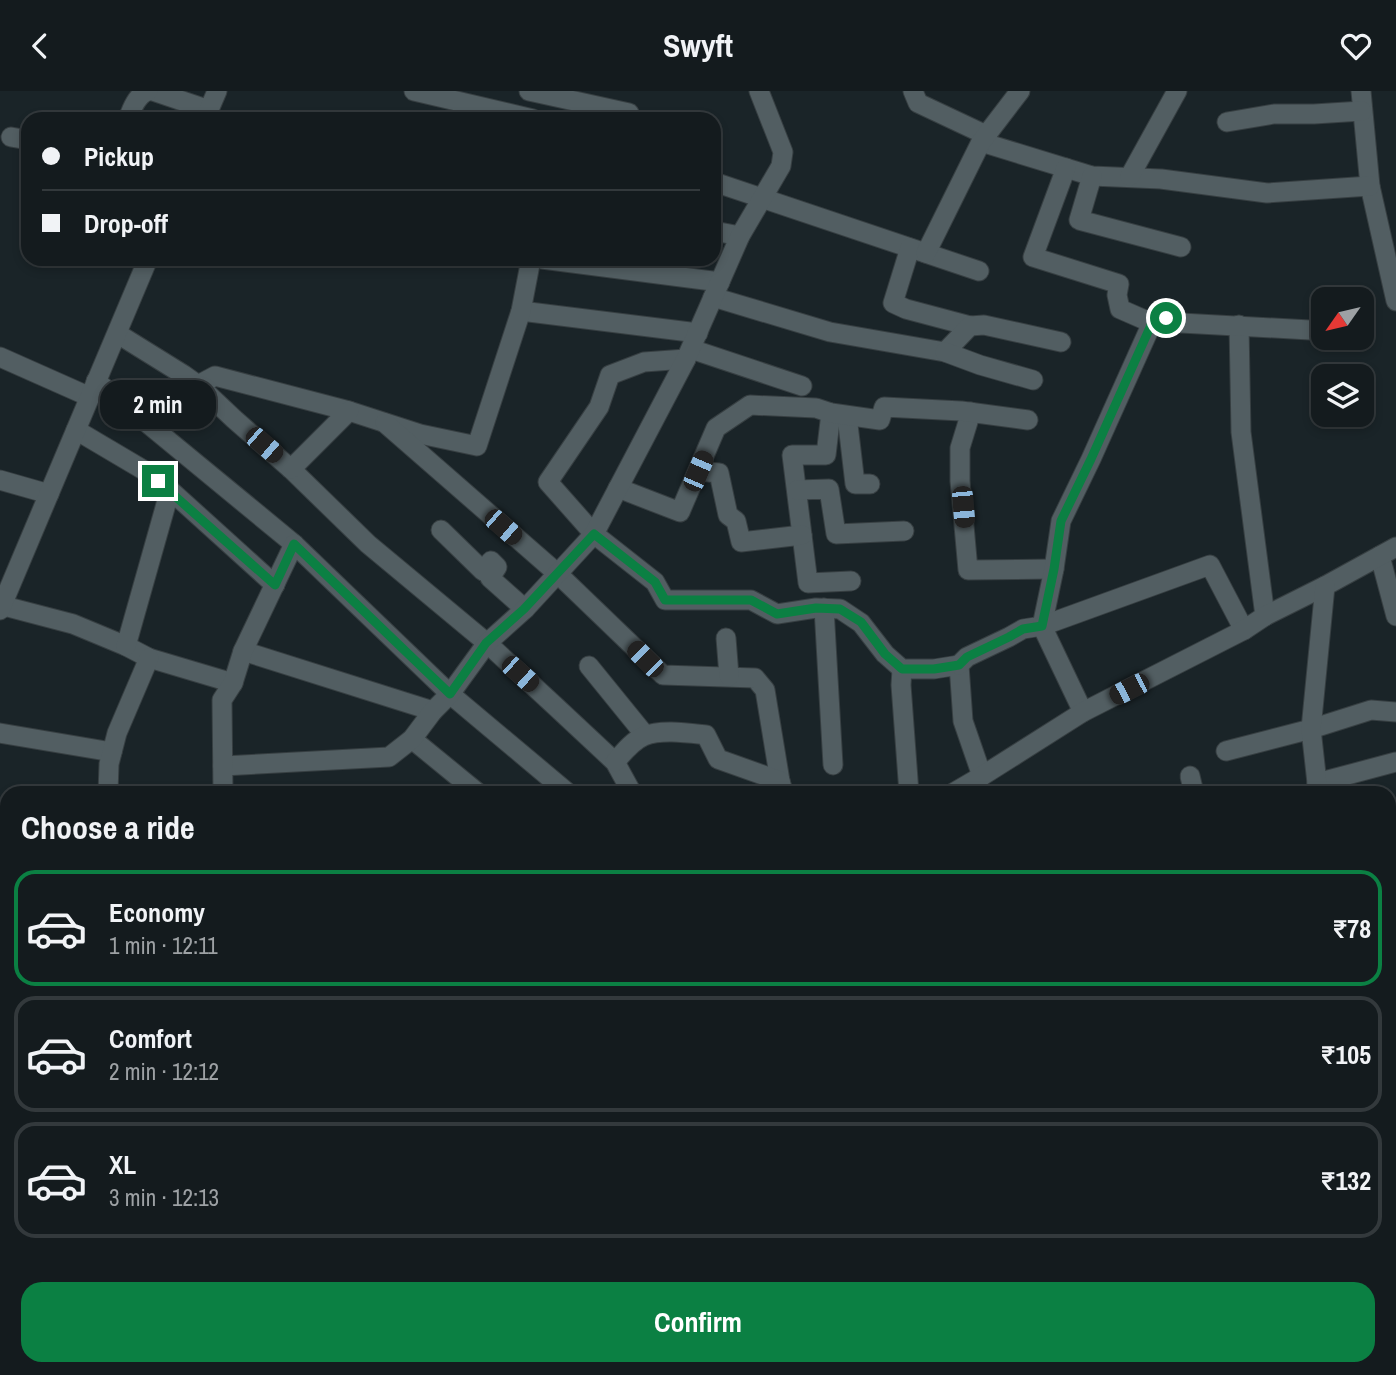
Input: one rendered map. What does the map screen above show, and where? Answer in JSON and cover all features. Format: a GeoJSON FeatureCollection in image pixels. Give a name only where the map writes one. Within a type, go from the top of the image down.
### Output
{"type":"FeatureCollection","features":[{"type":"Feature","properties":{"kind":"street"},"geometry":{"type":"LineString","coordinates":[[130,112],[142,93],[148,91]]}},
{"type":"Feature","properties":{"kind":"street"},"geometry":{"type":"LineString","coordinates":[[153,91],[200,112]]}},
{"type":"Feature","properties":{"kind":"street"},"geometry":{"type":"LineString","coordinates":[[208,112],[217,91]]}},
{"type":"Feature","properties":{"kind":"street"},"geometry":{"type":"LineString","coordinates":[[414,91],[503,112]]}},
{"type":"Feature","properties":{"kind":"street"},"geometry":{"type":"LineString","coordinates":[[529,91],[576,96],[626,112]]}},
{"type":"Feature","properties":{"kind":"street"},"geometry":{"type":"LineString","coordinates":[[223,766],[389,757],[412,739],[450,694],[486,643],[524,609],[594,534],[692,347],[740,236],[781,166],[783,152],[759,91]]}},
{"type":"Feature","properties":{"kind":"street"},"geometry":{"type":"LineString","coordinates":[[1020,91],[984,139],[918,251],[893,303],[906,309],[970,325],[984,325],[1061,342]]}},
{"type":"Feature","properties":{"kind":"street"},"geometry":{"type":"LineString","coordinates":[[1130,177],[1177,91]]}},
{"type":"Feature","properties":{"kind":"street"},"geometry":{"type":"LineString","coordinates":[[918,95],[984,139],[1092,176],[1161,179],[1267,193],[1370,186]]}},
{"type":"Feature","properties":{"kind":"street"},"geometry":{"type":"LineString","coordinates":[[1227,123],[1274,114],[1314,114],[1362,101],[1370,186],[1389,236],[1396,301]]}},
{"type":"Feature","properties":{"kind":"street"},"geometry":{"type":"LineString","coordinates":[[1066,168],[1033,257],[1119,285],[1117,295],[1120,309],[1152,323],[1166,318],[1181,323],[1310,330]]}},
{"type":"Feature","properties":{"kind":"street"},"geometry":{"type":"LineString","coordinates":[[1092,176],[1079,219],[1181,247]]}},
{"type":"Feature","properties":{"kind":"street"},"geometry":{"type":"LineString","coordinates":[[721,184],[979,271]]}},
{"type":"Feature","properties":{"kind":"street"},"geometry":{"type":"LineString","coordinates":[[721,232],[740,236]]}},
{"type":"Feature","properties":{"kind":"street"},"geometry":{"type":"LineString","coordinates":[[145,266],[1,607],[73,624],[149,658],[233,683]]}},
{"type":"Feature","properties":{"kind":"street"},"geometry":{"type":"LineString","coordinates":[[198,385],[215,376],[349,411],[420,434],[477,446],[521,311],[530,266]]}},
{"type":"Feature","properties":{"kind":"street"},"geometry":{"type":"LineString","coordinates":[[583,266],[717,289],[830,332],[945,352],[1033,380]]}},
{"type":"Feature","properties":{"kind":"street"},"geometry":{"type":"LineString","coordinates":[[521,311],[692,347],[802,387]]}},
{"type":"Feature","properties":{"kind":"street"},"geometry":{"type":"LineString","coordinates":[[1083,712],[1042,626],[1061,521],[1152,323]]}},
{"type":"Feature","properties":{"kind":"street"},"geometry":{"type":"LineString","coordinates":[[945,352],[970,325]]}},
{"type":"Feature","properties":{"kind":"street"},"geometry":{"type":"LineString","coordinates":[[1239,325],[1241,432],[1265,616]]}},
{"type":"Feature","properties":{"kind":"street"},"geometry":{"type":"LineString","coordinates":[[118,334],[198,385],[291,468],[368,544],[486,643],[615,762],[628,786]]}},
{"type":"Feature","properties":{"kind":"street"},"geometry":{"type":"LineString","coordinates":[[692,347],[610,375],[599,407],[548,482],[594,534],[655,582],[665,600],[751,600],[777,614],[816,608],[840,609],[861,622],[885,654],[902,669],[934,669],[959,665],[967,657],[1023,629],[1042,626],[1210,565],[1244,630]]}},
{"type":"Feature","properties":{"kind":"street"},"geometry":{"type":"LineString","coordinates":[[0,357],[93,389],[294,544],[450,694],[560,786]]}},
{"type":"Feature","properties":{"kind":"street"},"geometry":{"type":"LineString","coordinates":[[618,488],[680,512],[716,428],[750,405],[816,408],[880,420],[884,407],[971,412],[1028,420]]}},
{"type":"Feature","properties":{"kind":"street"},"geometry":{"type":"LineString","coordinates":[[291,468],[349,411]]}},
{"type":"Feature","properties":{"kind":"street"},"geometry":{"type":"LineString","coordinates":[[971,412],[960,448],[960,481],[968,570],[1054,569]]}},
{"type":"Feature","properties":{"kind":"street"},"geometry":{"type":"LineString","coordinates":[[839,414],[855,484],[870,484]]}},
{"type":"Feature","properties":{"kind":"street"},"geometry":{"type":"LineString","coordinates":[[839,414],[826,456],[792,455],[808,583],[851,581]]}},
{"type":"Feature","properties":{"kind":"street"},"geometry":{"type":"LineString","coordinates":[[385,423],[558,574],[663,675],[755,678],[765,690],[782,786]]}},
{"type":"Feature","properties":{"kind":"street"},"geometry":{"type":"LineString","coordinates":[[76,430],[131,461],[170,490],[275,585]]}},
{"type":"Feature","properties":{"kind":"street"},"geometry":{"type":"LineString","coordinates":[[698,471],[719,473],[728,515],[736,520],[741,542],[802,534]]}},
{"type":"Feature","properties":{"kind":"street"},"geometry":{"type":"LineString","coordinates":[[0,480],[49,494]]}},
{"type":"Feature","properties":{"kind":"street"},"geometry":{"type":"LineString","coordinates":[[797,490],[829,489],[836,534],[904,531]]}},
{"type":"Feature","properties":{"kind":"street"},"geometry":{"type":"LineString","coordinates":[[126,646],[170,490]]}},
{"type":"Feature","properties":{"kind":"street"},"geometry":{"type":"LineString","coordinates":[[441,530],[483,571],[491,561],[497,567],[490,578],[524,609]]}},
{"type":"Feature","properties":{"kind":"street"},"geometry":{"type":"LineString","coordinates":[[223,786],[222,699],[233,683],[243,651],[294,544]]}},
{"type":"Feature","properties":{"kind":"street"},"geometry":{"type":"LineString","coordinates":[[965,786],[1083,712],[1244,630],[1265,616],[1388,551],[1396,616]]}},
{"type":"Feature","properties":{"kind":"street"},"geometry":{"type":"LineString","coordinates":[[1318,786],[1311,729],[1325,586]]}},
{"type":"Feature","properties":{"kind":"street"},"geometry":{"type":"LineString","coordinates":[[824,608],[833,765]]}},
{"type":"Feature","properties":{"kind":"street"},"geometry":{"type":"LineString","coordinates":[[726,638],[729,676]]}},
{"type":"Feature","properties":{"kind":"street"},"geometry":{"type":"LineString","coordinates":[[243,651],[433,711]]}},
{"type":"Feature","properties":{"kind":"street"},"geometry":{"type":"LineString","coordinates":[[108,786],[109,764],[117,733],[149,658]]}},
{"type":"Feature","properties":{"kind":"street"},"geometry":{"type":"LineString","coordinates":[[959,665],[963,722],[982,776]]}},
{"type":"Feature","properties":{"kind":"street"},"geometry":{"type":"LineString","coordinates":[[589,666],[645,735]]}},
{"type":"Feature","properties":{"kind":"street"},"geometry":{"type":"LineString","coordinates":[[902,669],[908,786]]}},
{"type":"Feature","properties":{"kind":"street"},"geometry":{"type":"LineString","coordinates":[[1226,751],[1371,710],[1396,712]]}},
{"type":"Feature","properties":{"kind":"street"},"geometry":{"type":"LineString","coordinates":[[615,762],[645,735],[684,732],[706,735],[718,759],[780,786]]}},
{"type":"Feature","properties":{"kind":"street"},"geometry":{"type":"LineString","coordinates":[[0,733],[112,752]]}},
{"type":"Feature","properties":{"kind":"street"},"geometry":{"type":"LineString","coordinates":[[412,739],[469,786]]}},
{"type":"Feature","properties":{"kind":"street"},"geometry":{"type":"LineString","coordinates":[[1324,786],[1396,762]]}},
{"type":"Feature","properties":{"kind":"route"},"geometry":{"type":"LineString","coordinates":[[158,481],[275,585],[294,544],[450,694],[486,643],[524,609],[594,534],[655,582],[665,600],[751,600],[777,614],[816,608],[840,609],[861,622],[885,654],[902,669],[934,669],[959,665],[967,657],[1023,629],[1042,626],[1061,521],[1152,323],[1166,318]]}}]}
